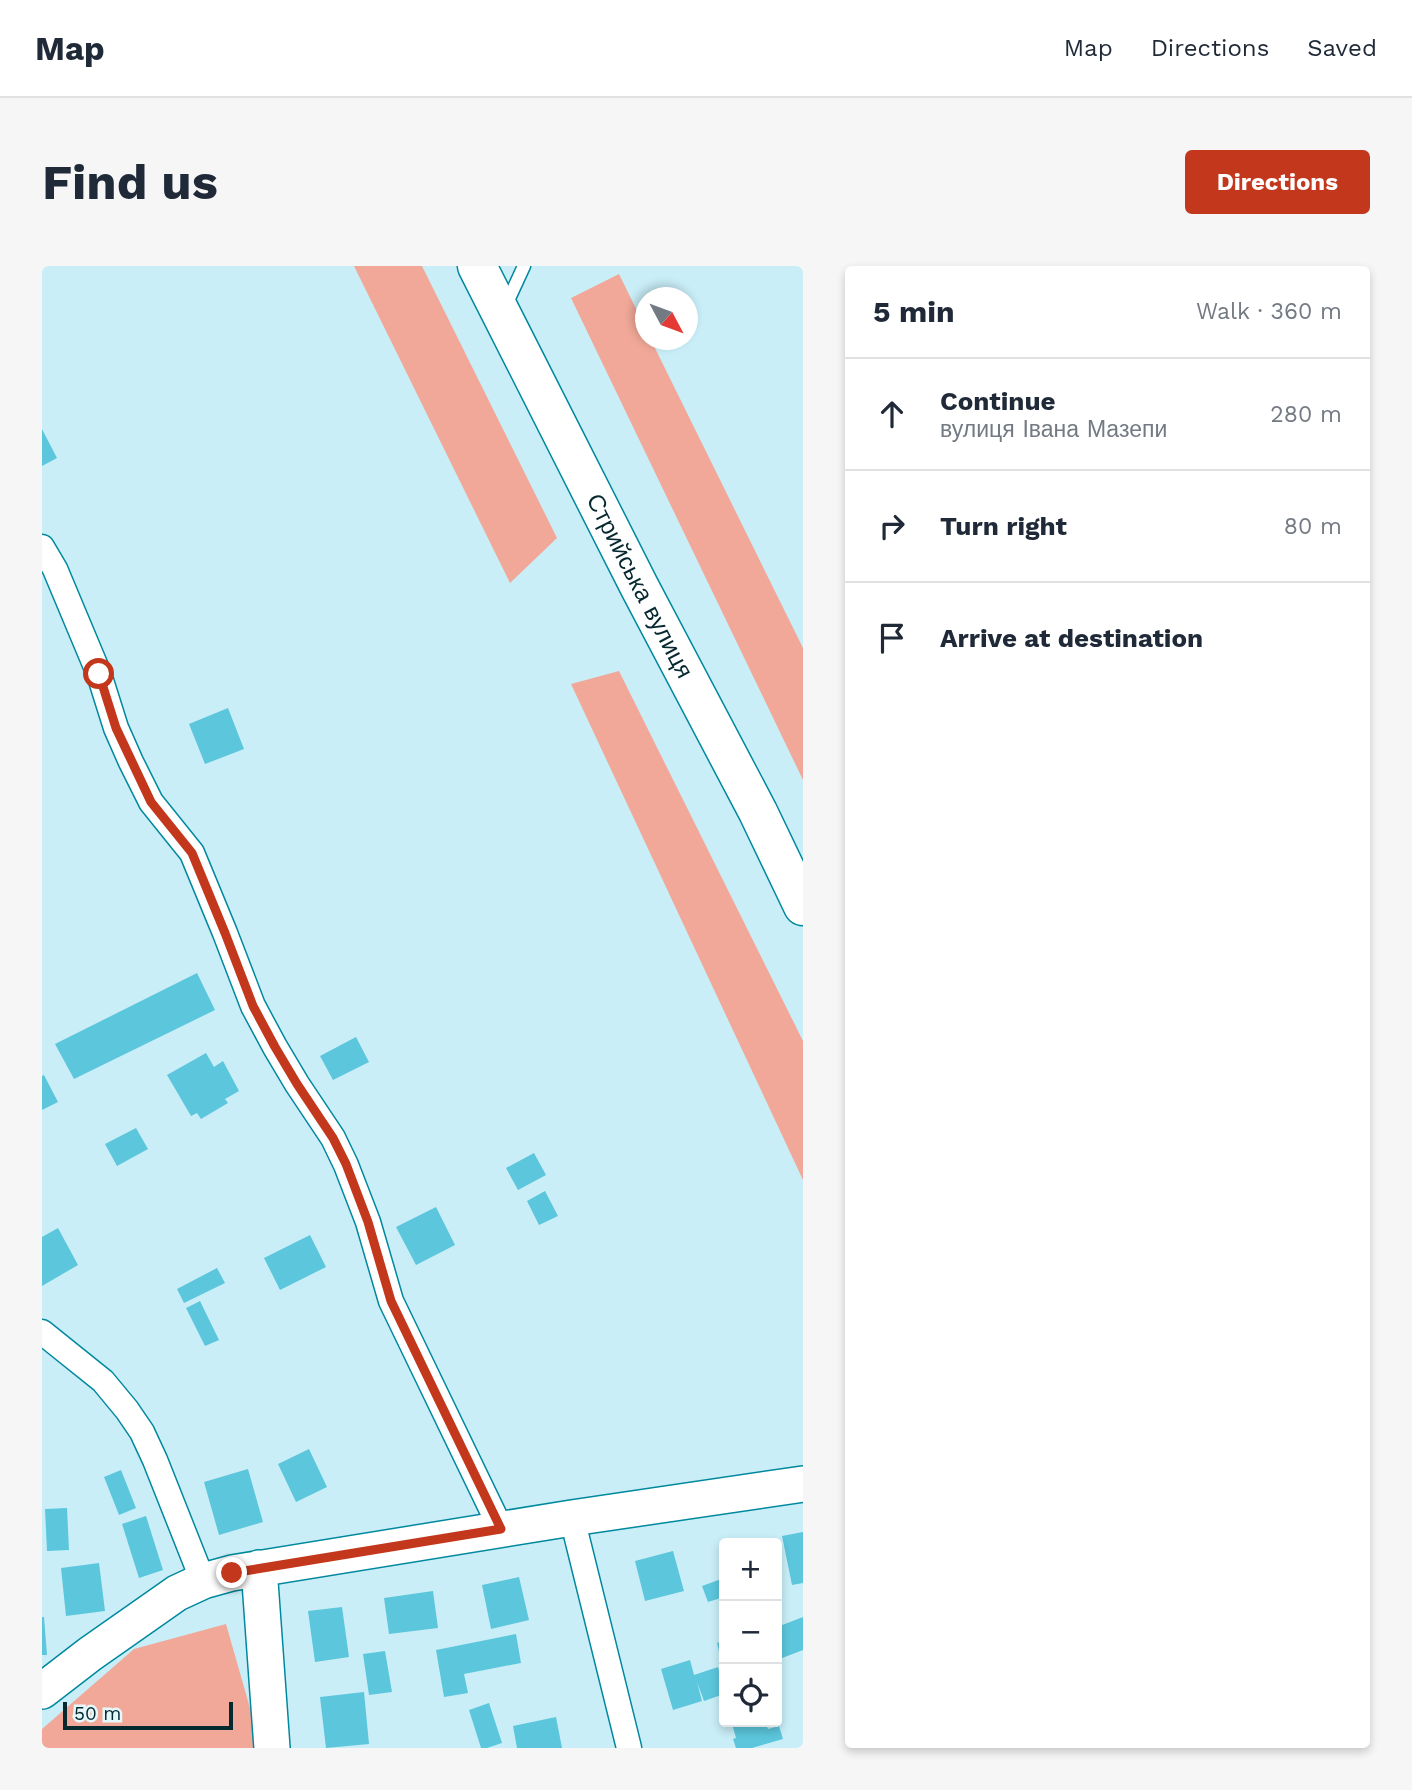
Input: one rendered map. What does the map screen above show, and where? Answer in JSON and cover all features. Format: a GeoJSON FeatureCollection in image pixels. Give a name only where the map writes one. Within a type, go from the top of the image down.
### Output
{"type":"FeatureCollection","features":[{"type":"Feature","properties":{"kind":"highway","name":"Стрийська вулиця"},"geometry":{"type":"LineString","coordinates":[[477,266],[639,586],[758,812],[803,905]]}},
{"type":"Feature","properties":{"kind":"street"},"geometry":{"type":"LineString","coordinates":[[42,547],[60,581],[99,674],[116,728],[131,762],[151,802],[192,853],[253,1006],[275,1047],[337,1146],[368,1222],[391,1301],[501,1529]]}},
{"type":"Feature","properties":{"kind":"street"},"geometry":{"type":"LineString","coordinates":[[42,1332],[103,1381],[127,1410],[155,1460],[203,1581]]}},
{"type":"Feature","properties":{"kind":"street"},"geometry":{"type":"LineString","coordinates":[[42,1691],[153,1609],[177,1593],[203,1581],[259,1568],[803,1484]]}},
{"type":"Feature","properties":{"kind":"street"},"geometry":{"type":"LineString","coordinates":[[572,1518],[629,1748]]}},
{"type":"Feature","properties":{"kind":"street"},"geometry":{"type":"LineString","coordinates":[[259,1568],[272,1748]]}},
{"type":"Feature","properties":{"kind":"lane"},"geometry":{"type":"LineString","coordinates":[[501,315],[524,266]]}},
{"type":"Feature","properties":{"kind":"shaded area"},"geometry":{"type":"Polygon","coordinates":[[[354,266],[422,266],[557,538],[510,583],[354,266]]]}},
{"type":"Feature","properties":{"kind":"shaded area"},"geometry":{"type":"Polygon","coordinates":[[[619,274],[635,307],[635,350],[656,350],[803,648],[803,780],[571,298],[619,274]]]}},
{"type":"Feature","properties":{"kind":"shaded area"},"geometry":{"type":"Polygon","coordinates":[[[619,671],[803,1041],[803,1180],[571,684],[619,671]]]}},
{"type":"Feature","properties":{"kind":"shaded area"},"geometry":{"type":"Polygon","coordinates":[[[226,1624],[252,1715],[254,1748],[42,1748],[42,1729],[134,1649],[226,1624]]]}},
{"type":"Feature","properties":{"kind":"building"},"geometry":{"type":"Polygon","coordinates":[[[42,429],[57,458],[42,466],[42,429]]]}},
{"type":"Feature","properties":{"kind":"building"},"geometry":{"type":"Polygon","coordinates":[[[228,708],[244,749],[205,764],[189,724],[228,708]]]}},
{"type":"Feature","properties":{"kind":"building"},"geometry":{"type":"Polygon","coordinates":[[[197,973],[215,1010],[74,1079],[55,1044],[197,973]]]}},
{"type":"Feature","properties":{"kind":"building"},"geometry":{"type":"Polygon","coordinates":[[[356,1037],[369,1062],[333,1080],[320,1056],[356,1037]]]}},
{"type":"Feature","properties":{"kind":"building"},"geometry":{"type":"Polygon","coordinates":[[[206,1053],[214,1067],[223,1061],[239,1091],[225,1099],[228,1103],[201,1119],[197,1113],[191,1116],[167,1075],[206,1053]]]}},
{"type":"Feature","properties":{"kind":"building"},"geometry":{"type":"Polygon","coordinates":[[[44,1075],[58,1102],[42,1110],[42,1076],[44,1075]]]}},
{"type":"Feature","properties":{"kind":"building"},"geometry":{"type":"Polygon","coordinates":[[[136,1128],[148,1149],[117,1166],[105,1144],[136,1128]]]}},
{"type":"Feature","properties":{"kind":"building"},"geometry":{"type":"Polygon","coordinates":[[[534,1153],[546,1175],[518,1190],[506,1168],[534,1153]]]}},
{"type":"Feature","properties":{"kind":"building"},"geometry":{"type":"Polygon","coordinates":[[[545,1191],[558,1216],[539,1225],[527,1201],[545,1191]]]}},
{"type":"Feature","properties":{"kind":"building"},"geometry":{"type":"Polygon","coordinates":[[[436,1207],[455,1245],[416,1265],[396,1227],[436,1207]]]}},
{"type":"Feature","properties":{"kind":"building"},"geometry":{"type":"Polygon","coordinates":[[[58,1228],[78,1265],[42,1286],[42,1237],[58,1228]]]}},
{"type":"Feature","properties":{"kind":"building"},"geometry":{"type":"Polygon","coordinates":[[[310,1235],[326,1267],[280,1290],[264,1258],[310,1235]]]}},
{"type":"Feature","properties":{"kind":"building"},"geometry":{"type":"Polygon","coordinates":[[[217,1268],[225,1283],[184,1303],[177,1289],[217,1268]]]}},
{"type":"Feature","properties":{"kind":"building"},"geometry":{"type":"Polygon","coordinates":[[[200,1301],[219,1340],[205,1346],[186,1308],[200,1301]]]}},
{"type":"Feature","properties":{"kind":"building"},"geometry":{"type":"Polygon","coordinates":[[[309,1449],[327,1487],[296,1502],[278,1464],[309,1449]]]}},
{"type":"Feature","properties":{"kind":"building"},"geometry":{"type":"Polygon","coordinates":[[[248,1469],[263,1522],[219,1535],[204,1482],[248,1469]]]}},
{"type":"Feature","properties":{"kind":"building"},"geometry":{"type":"Polygon","coordinates":[[[121,1470],[136,1508],[119,1515],[104,1477],[121,1470]]]}},
{"type":"Feature","properties":{"kind":"building"},"geometry":{"type":"Polygon","coordinates":[[[67,1508],[69,1550],[47,1551],[45,1509],[67,1508]]]}},
{"type":"Feature","properties":{"kind":"building"},"geometry":{"type":"Polygon","coordinates":[[[146,1516],[163,1570],[139,1578],[122,1524],[146,1516]]]}},
{"type":"Feature","properties":{"kind":"building"},"geometry":{"type":"Polygon","coordinates":[[[803,1532],[803,1583],[792,1585],[782,1536],[803,1532]]]}},
{"type":"Feature","properties":{"kind":"building"},"geometry":{"type":"Polygon","coordinates":[[[673,1551],[684,1591],[645,1601],[635,1561],[673,1551]]]}},
{"type":"Feature","properties":{"kind":"building"},"geometry":{"type":"Polygon","coordinates":[[[99,1563],[105,1611],[66,1616],[61,1568],[99,1563]]]}},
{"type":"Feature","properties":{"kind":"building"},"geometry":{"type":"Polygon","coordinates":[[[519,1577],[529,1620],[491,1629],[482,1585],[519,1577]]]}},
{"type":"Feature","properties":{"kind":"building"},"geometry":{"type":"Polygon","coordinates":[[[719,1580],[719,1599],[708,1602],[702,1586],[719,1580]]]}},
{"type":"Feature","properties":{"kind":"building"},"geometry":{"type":"Polygon","coordinates":[[[433,1591],[438,1628],[389,1634],[384,1598],[433,1591]]]}},
{"type":"Feature","properties":{"kind":"building"},"geometry":{"type":"Polygon","coordinates":[[[342,1607],[349,1657],[315,1662],[308,1611],[342,1607]]]}},
{"type":"Feature","properties":{"kind":"building"},"geometry":{"type":"Polygon","coordinates":[[[44,1617],[47,1655],[42,1655],[44,1617]]]}},
{"type":"Feature","properties":{"kind":"building"},"geometry":{"type":"Polygon","coordinates":[[[803,1617],[803,1650],[782,1658],[782,1625],[803,1617]]]}},
{"type":"Feature","properties":{"kind":"building"},"geometry":{"type":"Polygon","coordinates":[[[516,1634],[521,1663],[464,1674],[468,1693],[444,1697],[436,1650],[516,1634]]]}},
{"type":"Feature","properties":{"kind":"building"},"geometry":{"type":"Polygon","coordinates":[[[385,1651],[392,1692],[369,1695],[363,1654],[385,1651]]]}},
{"type":"Feature","properties":{"kind":"building"},"geometry":{"type":"Polygon","coordinates":[[[690,1660],[694,1675],[718,1667],[719,1696],[704,1701],[697,1682],[702,1701],[673,1710],[661,1669],[690,1660]]]}},
{"type":"Feature","properties":{"kind":"building"},"geometry":{"type":"Polygon","coordinates":[[[364,1692],[369,1744],[326,1748],[320,1697],[364,1692]]]}},
{"type":"Feature","properties":{"kind":"building"},"geometry":{"type":"Polygon","coordinates":[[[489,1703],[502,1743],[481,1748],[469,1710],[489,1703]]]}},
{"type":"Feature","properties":{"kind":"building"},"geometry":{"type":"Polygon","coordinates":[[[556,1717],[562,1748],[517,1748],[513,1726],[556,1717]]]}},
{"type":"Feature","properties":{"kind":"building"},"geometry":{"type":"Polygon","coordinates":[[[733,1727],[779,1727],[783,1739],[752,1748],[736,1748],[733,1739],[736,1738],[733,1727]]]}},
{"type":"Feature","properties":{"kind":"route"},"geometry":{"type":"LineString","coordinates":[[99,674],[116,728],[151,802],[192,853],[253,1006],[346,1164],[368,1222],[391,1301],[501,1529],[232,1573]]}}]}
